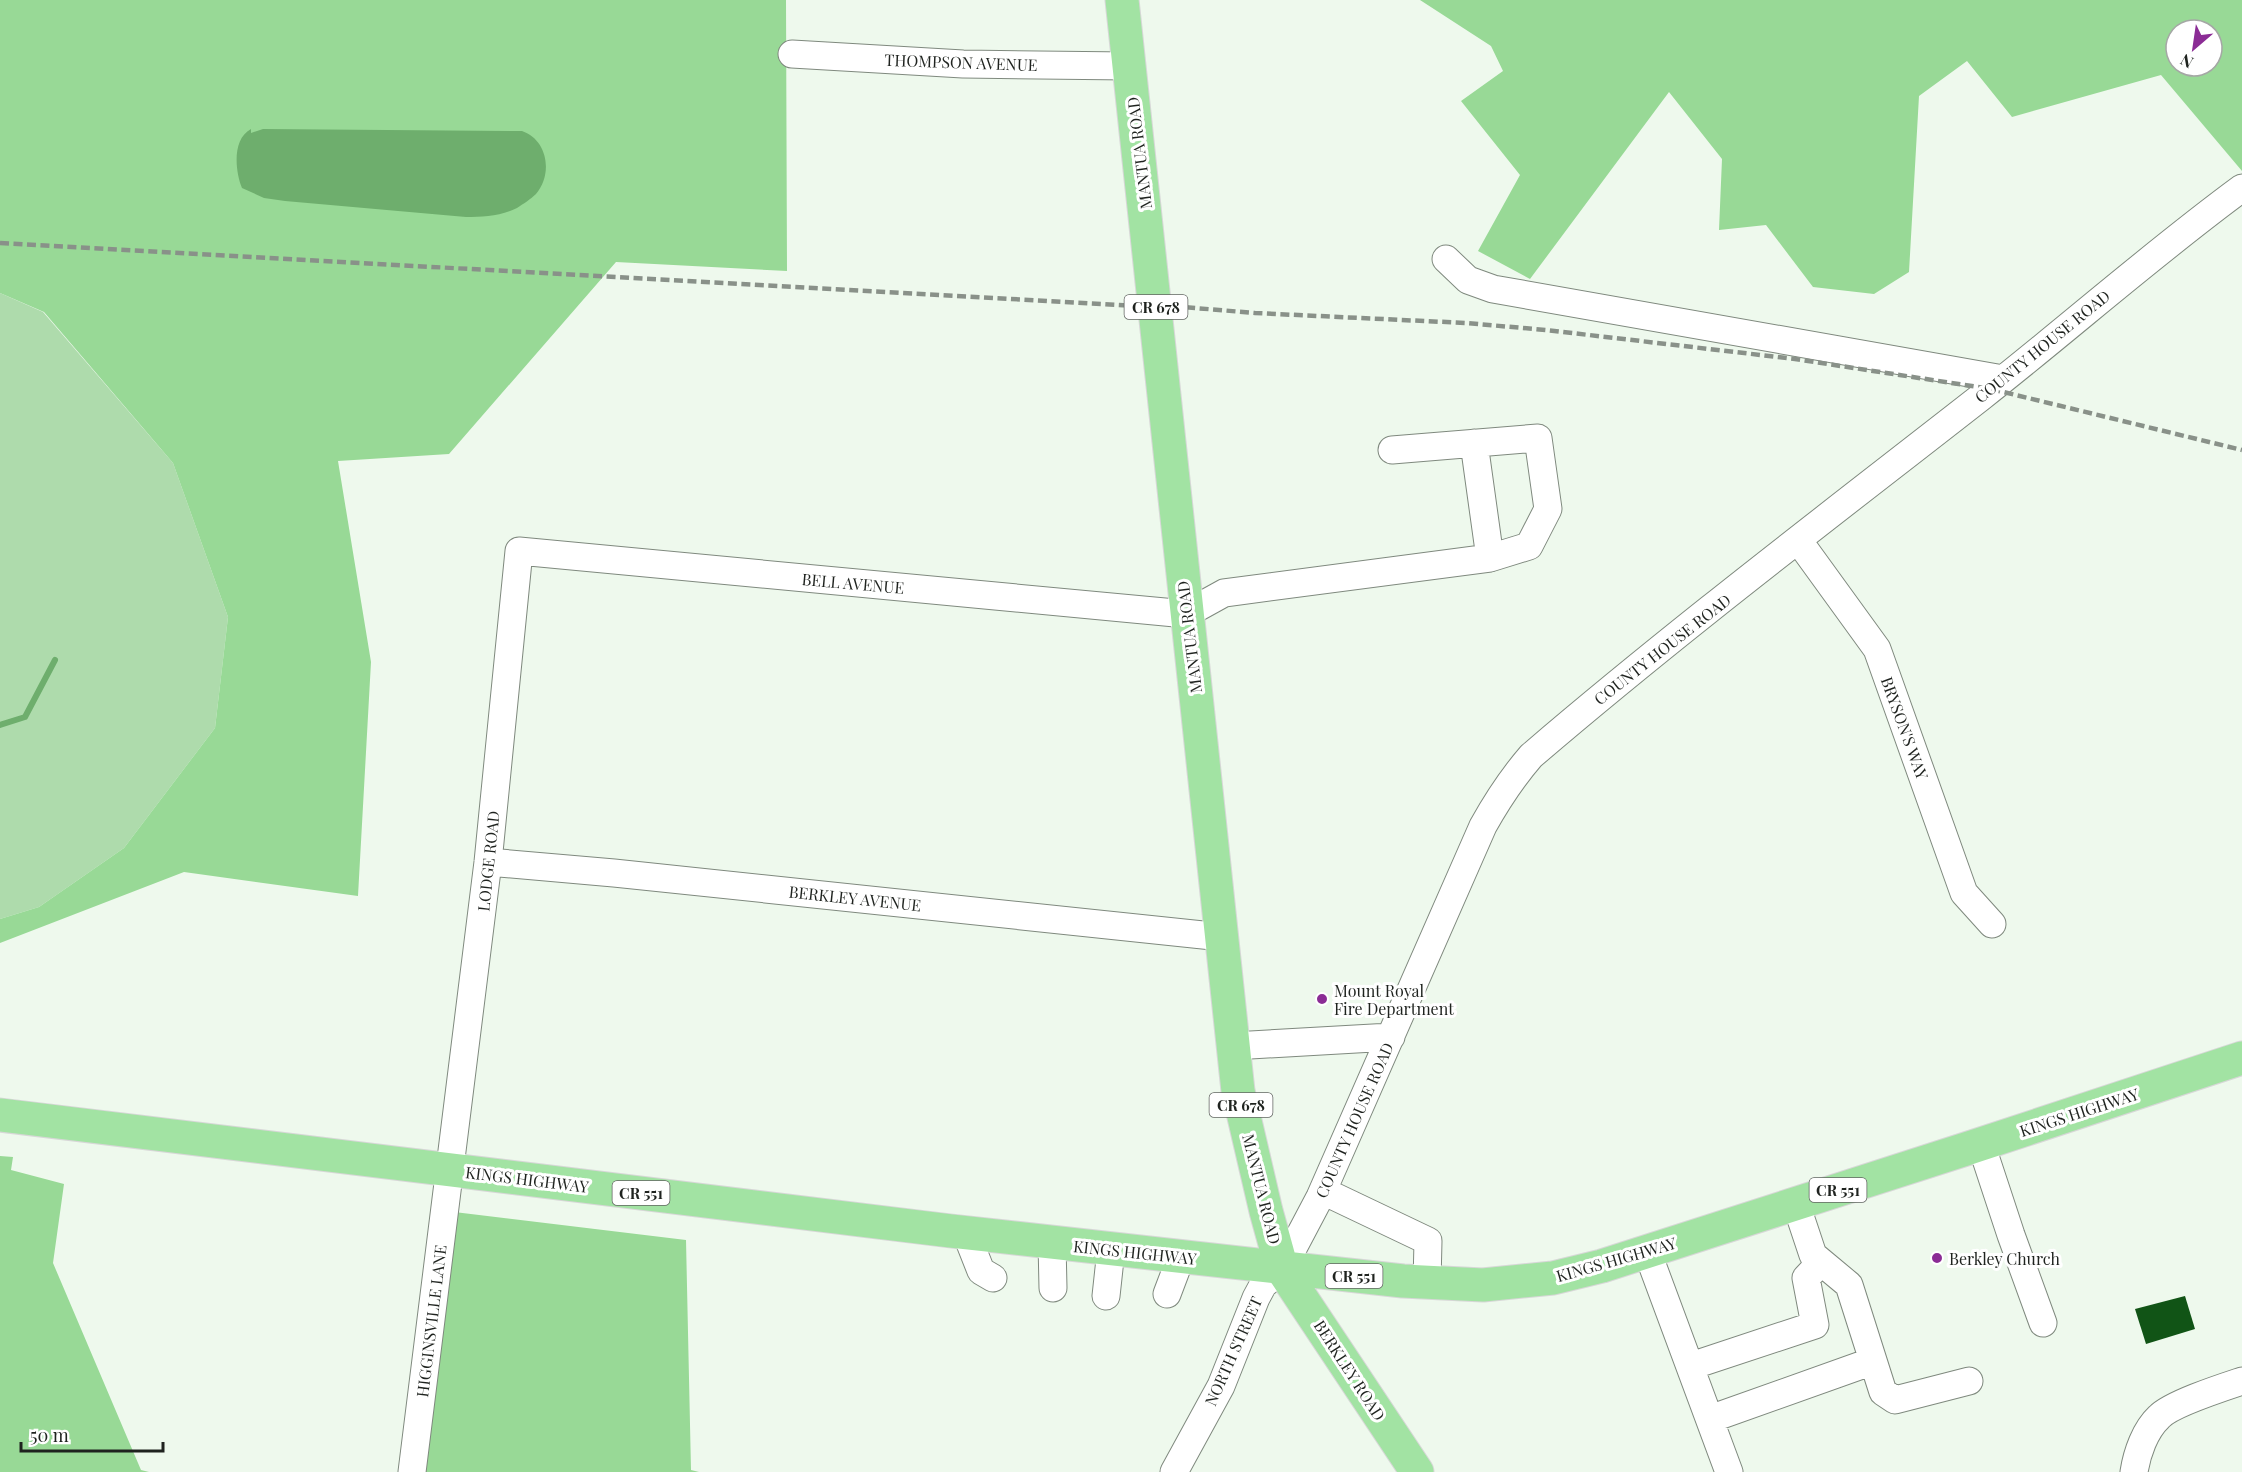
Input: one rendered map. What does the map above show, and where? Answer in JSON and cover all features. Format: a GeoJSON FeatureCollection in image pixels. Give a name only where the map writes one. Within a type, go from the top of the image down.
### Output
{"type":"FeatureCollection","features":[{"type":"Feature","properties":{"kind":"main road","name":"MANTUA ROAD"},"geometry":{"type":"LineString","coordinates":[[1122,0],[1156,307],[1186,614],[1207,781],[1238,1091],[1282,1269]]}},
{"type":"Feature","properties":{"kind":"main road","name":"KINGS HIGHWAY"},"geometry":{"type":"LineString","coordinates":[[0,1114],[1111,1250],[1427,1283],[1483,1285],[1553,1278],[1647,1251],[2242,1058]]}},
{"type":"Feature","properties":{"kind":"main road","name":"BERKLEY ROAD"},"geometry":{"type":"LineString","coordinates":[[1282,1269],[1417,1472]]}},
{"type":"Feature","properties":{"kind":"street","name":"THOMPSON AVENUE"},"geometry":{"type":"LineString","coordinates":[[792,54],[963,64],[1129,66]]}},
{"type":"Feature","properties":{"kind":"street","name":"COUNTY HOUSE ROAD"},"geometry":{"type":"LineString","coordinates":[[1282,1269],[1323,1191],[1483,826],[1505,788],[1521,767],[1602,696],[2003,379],[2181,232],[2242,188]]}},
{"type":"Feature","properties":{"kind":"street"},"geometry":{"type":"LineString","coordinates":[[1446,259],[1468,280],[1493,290],[2003,379]]}},
{"type":"Feature","properties":{"kind":"street"},"geometry":{"type":"LineString","coordinates":[[1186,614],[1224,593],[1490,558],[1529,546],[1548,509],[1538,438],[1392,450]]}},
{"type":"Feature","properties":{"kind":"street"},"geometry":{"type":"LineString","coordinates":[[1474,443],[1490,558]]}},
{"type":"Feature","properties":{"kind":"street","name":"BRYSON'S WAY"},"geometry":{"type":"LineString","coordinates":[[1798,540],[1876,649],[1964,893],[1992,924]]}},
{"type":"Feature","properties":{"kind":"street","name":"BELL AVENUE"},"geometry":{"type":"LineString","coordinates":[[519,551],[1186,614]]}},
{"type":"Feature","properties":{"kind":"street","name":"LODGE ROAD"},"geometry":{"type":"LineString","coordinates":[[449,1170],[488,862],[519,551]]}},
{"type":"Feature","properties":{"kind":"street","name":"BERKLEY AVENUE"},"geometry":{"type":"LineString","coordinates":[[488,862],[626,874],[1222,937]]}},
{"type":"Feature","properties":{"kind":"street"},"geometry":{"type":"LineString","coordinates":[[1233,1047],[1391,1037]]}},
{"type":"Feature","properties":{"kind":"street"},"geometry":{"type":"LineString","coordinates":[[1981,1144],[2043,1323]]}},
{"type":"Feature","properties":{"kind":"street","name":"HIGGINSVILLE LANE"},"geometry":{"type":"LineString","coordinates":[[412,1472],[449,1170]]}},
{"type":"Feature","properties":{"kind":"street"},"geometry":{"type":"LineString","coordinates":[[1323,1191],[1428,1241],[1427,1283]]}},
{"type":"Feature","properties":{"kind":"street"},"geometry":{"type":"LineString","coordinates":[[1796,1204],[1813,1255],[1850,1285],[1883,1392],[1895,1400],[1969,1381]]}},
{"type":"Feature","properties":{"kind":"street"},"geometry":{"type":"LineString","coordinates":[[966,1233],[981,1271],[993,1278]]}},
{"type":"Feature","properties":{"kind":"street"},"geometry":{"type":"LineString","coordinates":[[1052,1243],[1053,1288]]}},
{"type":"Feature","properties":{"kind":"street"},"geometry":{"type":"LineString","coordinates":[[1106,1296],[1111,1250]]}},
{"type":"Feature","properties":{"kind":"street"},"geometry":{"type":"LineString","coordinates":[[1647,1251],[1729,1472]]}},
{"type":"Feature","properties":{"kind":"street"},"geometry":{"type":"LineString","coordinates":[[1167,1294],[1181,1257]]}},
{"type":"Feature","properties":{"kind":"street"},"geometry":{"type":"LineString","coordinates":[[1815,1325],[1806,1278],[1821,1262]]}},
{"type":"Feature","properties":{"kind":"street","name":"NORTH STREET"},"geometry":{"type":"LineString","coordinates":[[1174,1472],[1221,1386],[1256,1298],[1263,1285],[1282,1269]]}},
{"type":"Feature","properties":{"kind":"street"},"geometry":{"type":"LineString","coordinates":[[1691,1366],[1858,1311]]}},
{"type":"Feature","properties":{"kind":"street"},"geometry":{"type":"LineString","coordinates":[[1710,1419],[1873,1361]]}},
{"type":"Feature","properties":{"kind":"street"},"geometry":{"type":"LineString","coordinates":[[2134,1472],[2148,1430],[2161,1414],[2212,1391],[2242,1381]]}},
{"type":"Feature","properties":{"kind":"shaded area"},"geometry":{"type":"Polygon","coordinates":[[[0,0],[786,0],[787,271],[616,262],[449,454],[338,461],[371,662],[358,896],[184,872],[0,943],[0,919],[39,907],[124,848],[215,728],[228,617],[173,463],[44,312],[0,293],[0,0]]]}},
{"type":"Feature","properties":{"kind":"shaded area"},"geometry":{"type":"Polygon","coordinates":[[[1420,0],[2242,0],[2242,171],[2161,75],[2012,117],[1967,61],[1919,96],[1909,272],[1874,294],[1813,287],[1766,225],[1719,230],[1722,159],[1669,92],[1530,279],[1478,251],[1520,175],[1461,101],[1503,71],[1491,46],[1420,0]]]}},
{"type":"Feature","properties":{"kind":"shaded area"},"geometry":{"type":"Polygon","coordinates":[[[251,129],[251,133],[263,129],[522,131],[531,135],[542,150],[545,158],[545,177],[536,194],[522,205],[505,213],[485,216],[466,217],[264,198],[242,188],[238,173],[238,148],[245,134],[251,129]]]}},
{"type":"Feature","properties":{"kind":"shaded area"},"geometry":{"type":"Polygon","coordinates":[[[0,293],[43,312],[173,463],[228,617],[215,728],[124,848],[39,907],[0,919],[0,293]]]}},
{"type":"Feature","properties":{"kind":"shaded area"},"geometry":{"type":"Polygon","coordinates":[[[0,1156],[13,1157],[11,1170],[64,1184],[53,1263],[141,1470],[149,1472],[0,1472],[0,1156]]]}},
{"type":"Feature","properties":{"kind":"shaded area"},"geometry":{"type":"Polygon","coordinates":[[[446,1211],[686,1240],[691,1470],[699,1472],[416,1472],[446,1211]]]}},
{"type":"Feature","properties":{"kind":"building"},"geometry":{"type":"Polygon","coordinates":[[[2185,1296],[2195,1329],[2146,1344],[2135,1309],[2185,1296]]]}},
{"type":"Feature","properties":{"kind":"waterway"},"geometry":{"type":"LineString","coordinates":[[0,725],[25,717],[55,660]]}},
{"type":"Feature","properties":{"kind":"railway"},"geometry":{"type":"LineString","coordinates":[[0,243],[1156,307],[1171,306],[1255,313],[1466,323],[1546,330],[1795,359],[1991,389],[2242,450]]}},
{"type":"Feature","properties":{"kind":"place","name":"Mount Royal Fire Department"},"geometry":{"type":"Point","coordinates":[1322,999]}},
{"type":"Feature","properties":{"kind":"place","name":"Berkley Church"},"geometry":{"type":"Point","coordinates":[1937,1258]}}]}
